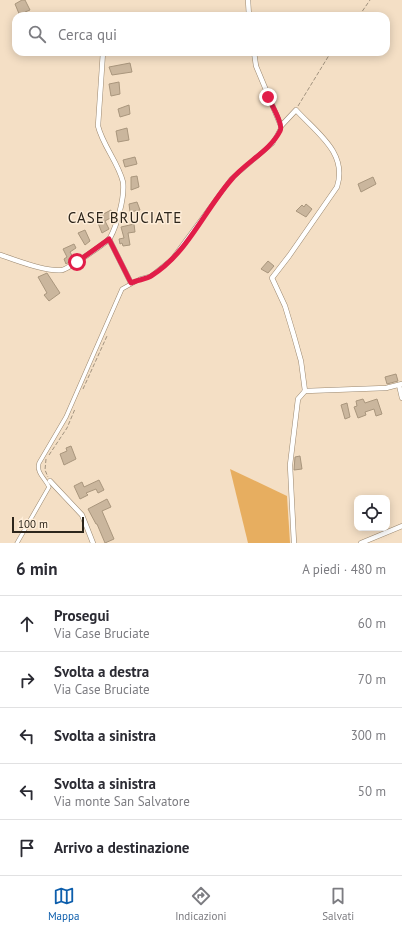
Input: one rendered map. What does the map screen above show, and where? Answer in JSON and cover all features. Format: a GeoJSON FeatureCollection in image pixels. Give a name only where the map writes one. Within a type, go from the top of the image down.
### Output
{"type":"FeatureCollection","features":[{"type":"Feature","properties":{"kind":"street"},"geometry":{"type":"LineString","coordinates":[[248,0],[249,12]]}},
{"type":"Feature","properties":{"kind":"street"},"geometry":{"type":"LineString","coordinates":[[0,255],[49,269],[62,270],[77,262],[109,239],[123,201],[124,191],[119,171],[101,137],[98,126],[103,56]]}},
{"type":"Feature","properties":{"kind":"street"},"geometry":{"type":"LineString","coordinates":[[255,56],[256,66],[282,126]]}},
{"type":"Feature","properties":{"kind":"street"},"geometry":{"type":"LineString","coordinates":[[17,543],[48,487],[39,472],[39,463],[66,417],[122,289],[131,283],[151,276],[172,259],[231,179],[246,164],[273,143],[275,136],[281,131],[282,126],[296,110],[334,150],[339,163],[340,177],[337,187],[272,278],[284,306],[294,336],[301,361],[304,391],[298,399],[290,465],[294,543]]}},
{"type":"Feature","properties":{"kind":"street"},"geometry":{"type":"LineString","coordinates":[[109,239],[131,283]]}},
{"type":"Feature","properties":{"kind":"street"},"geometry":{"type":"LineString","coordinates":[[304,391],[386,388],[400,385],[402,398]]}},
{"type":"Feature","properties":{"kind":"street"},"geometry":{"type":"LineString","coordinates":[[50,480],[82,515],[93,543]]}},
{"type":"Feature","properties":{"kind":"street"},"geometry":{"type":"LineString","coordinates":[[361,543],[402,526]]}},
{"type":"Feature","properties":{"kind":"path"},"geometry":{"type":"LineString","coordinates":[[362,12],[370,0]]}},
{"type":"Feature","properties":{"kind":"path"},"geometry":{"type":"LineString","coordinates":[[296,110],[329,56]]}},
{"type":"Feature","properties":{"kind":"shaded area"},"geometry":{"type":"Polygon","coordinates":[[[230,469],[287,496],[290,543],[248,543],[230,469]]]}},
{"type":"Feature","properties":{"kind":"building"},"geometry":{"type":"Polygon","coordinates":[[[25,0],[30,10],[18,12],[15,4],[25,0]]]}},
{"type":"Feature","properties":{"kind":"building"},"geometry":{"type":"Polygon","coordinates":[[[130,63],[132,72],[112,75],[109,67],[130,63]]]}},
{"type":"Feature","properties":{"kind":"building"},"geometry":{"type":"Polygon","coordinates":[[[119,82],[120,94],[111,96],[109,84],[119,82]]]}},
{"type":"Feature","properties":{"kind":"building"},"geometry":{"type":"Polygon","coordinates":[[[129,105],[130,114],[120,117],[118,109],[129,105]]]}},
{"type":"Feature","properties":{"kind":"building"},"geometry":{"type":"Polygon","coordinates":[[[127,128],[129,140],[118,142],[116,131],[127,128]]]}},
{"type":"Feature","properties":{"kind":"building"},"geometry":{"type":"Polygon","coordinates":[[[135,157],[137,164],[125,167],[123,160],[135,157]]]}},
{"type":"Feature","properties":{"kind":"building"},"geometry":{"type":"Polygon","coordinates":[[[137,176],[139,187],[131,190],[131,177],[137,176]]]}},
{"type":"Feature","properties":{"kind":"building"},"geometry":{"type":"Polygon","coordinates":[[[373,177],[376,184],[361,192],[358,184],[373,177]]]}},
{"type":"Feature","properties":{"kind":"building"},"geometry":{"type":"Polygon","coordinates":[[[137,202],[140,210],[130,212],[129,204],[137,202]]]}},
{"type":"Feature","properties":{"kind":"building"},"geometry":{"type":"Polygon","coordinates":[[[306,204],[312,209],[306,217],[296,211],[302,205],[304,207],[306,204]]]}},
{"type":"Feature","properties":{"kind":"building"},"geometry":{"type":"Polygon","coordinates":[[[111,210],[114,216],[105,221],[109,229],[102,233],[96,218],[111,210]]]}},
{"type":"Feature","properties":{"kind":"building"},"geometry":{"type":"Polygon","coordinates":[[[134,224],[135,232],[128,233],[130,245],[123,246],[122,243],[120,244],[119,239],[124,238],[121,227],[134,224]]]}},
{"type":"Feature","properties":{"kind":"building"},"geometry":{"type":"Polygon","coordinates":[[[85,230],[90,241],[85,245],[78,233],[85,230]]]}},
{"type":"Feature","properties":{"kind":"building"},"geometry":{"type":"Polygon","coordinates":[[[74,244],[76,248],[70,252],[74,259],[66,264],[64,259],[67,257],[63,249],[74,244]]]}},
{"type":"Feature","properties":{"kind":"building"},"geometry":{"type":"Polygon","coordinates":[[[268,261],[274,266],[268,273],[261,269],[268,261]]]}},
{"type":"Feature","properties":{"kind":"building"},"geometry":{"type":"Polygon","coordinates":[[[47,273],[60,293],[49,301],[44,295],[47,293],[38,277],[47,273]]]}},
{"type":"Feature","properties":{"kind":"building"},"geometry":{"type":"Polygon","coordinates":[[[396,374],[398,381],[387,384],[385,377],[396,374]]]}},
{"type":"Feature","properties":{"kind":"building"},"geometry":{"type":"Polygon","coordinates":[[[363,399],[365,403],[377,399],[382,414],[376,416],[374,409],[365,412],[366,415],[358,418],[354,407],[357,406],[356,401],[363,399]]]}},
{"type":"Feature","properties":{"kind":"building"},"geometry":{"type":"Polygon","coordinates":[[[347,403],[350,417],[345,419],[341,405],[347,403]]]}},
{"type":"Feature","properties":{"kind":"building"},"geometry":{"type":"Polygon","coordinates":[[[71,446],[76,459],[64,465],[60,454],[67,451],[66,448],[71,446]]]}},
{"type":"Feature","properties":{"kind":"building"},"geometry":{"type":"Polygon","coordinates":[[[300,456],[302,469],[294,470],[295,457],[300,456]]]}},
{"type":"Feature","properties":{"kind":"building"},"geometry":{"type":"Polygon","coordinates":[[[99,480],[104,490],[98,493],[96,489],[86,493],[88,495],[80,499],[74,486],[82,482],[84,487],[99,480]]]}},
{"type":"Feature","properties":{"kind":"building"},"geometry":{"type":"Polygon","coordinates":[[[107,499],[111,507],[102,511],[114,539],[105,543],[97,524],[88,509],[107,499]]]}},
{"type":"Feature","properties":{"kind":"district","name":"CASE BRUCIATE"},"geometry":{"type":"Point","coordinates":[125,217]}},
{"type":"Feature","properties":{"kind":"route"},"geometry":{"type":"LineString","coordinates":[[77,262],[109,239],[131,283],[140,279],[148,278],[172,259],[231,179],[246,164],[273,143],[275,136],[281,131],[282,126],[268,97]]}}]}
